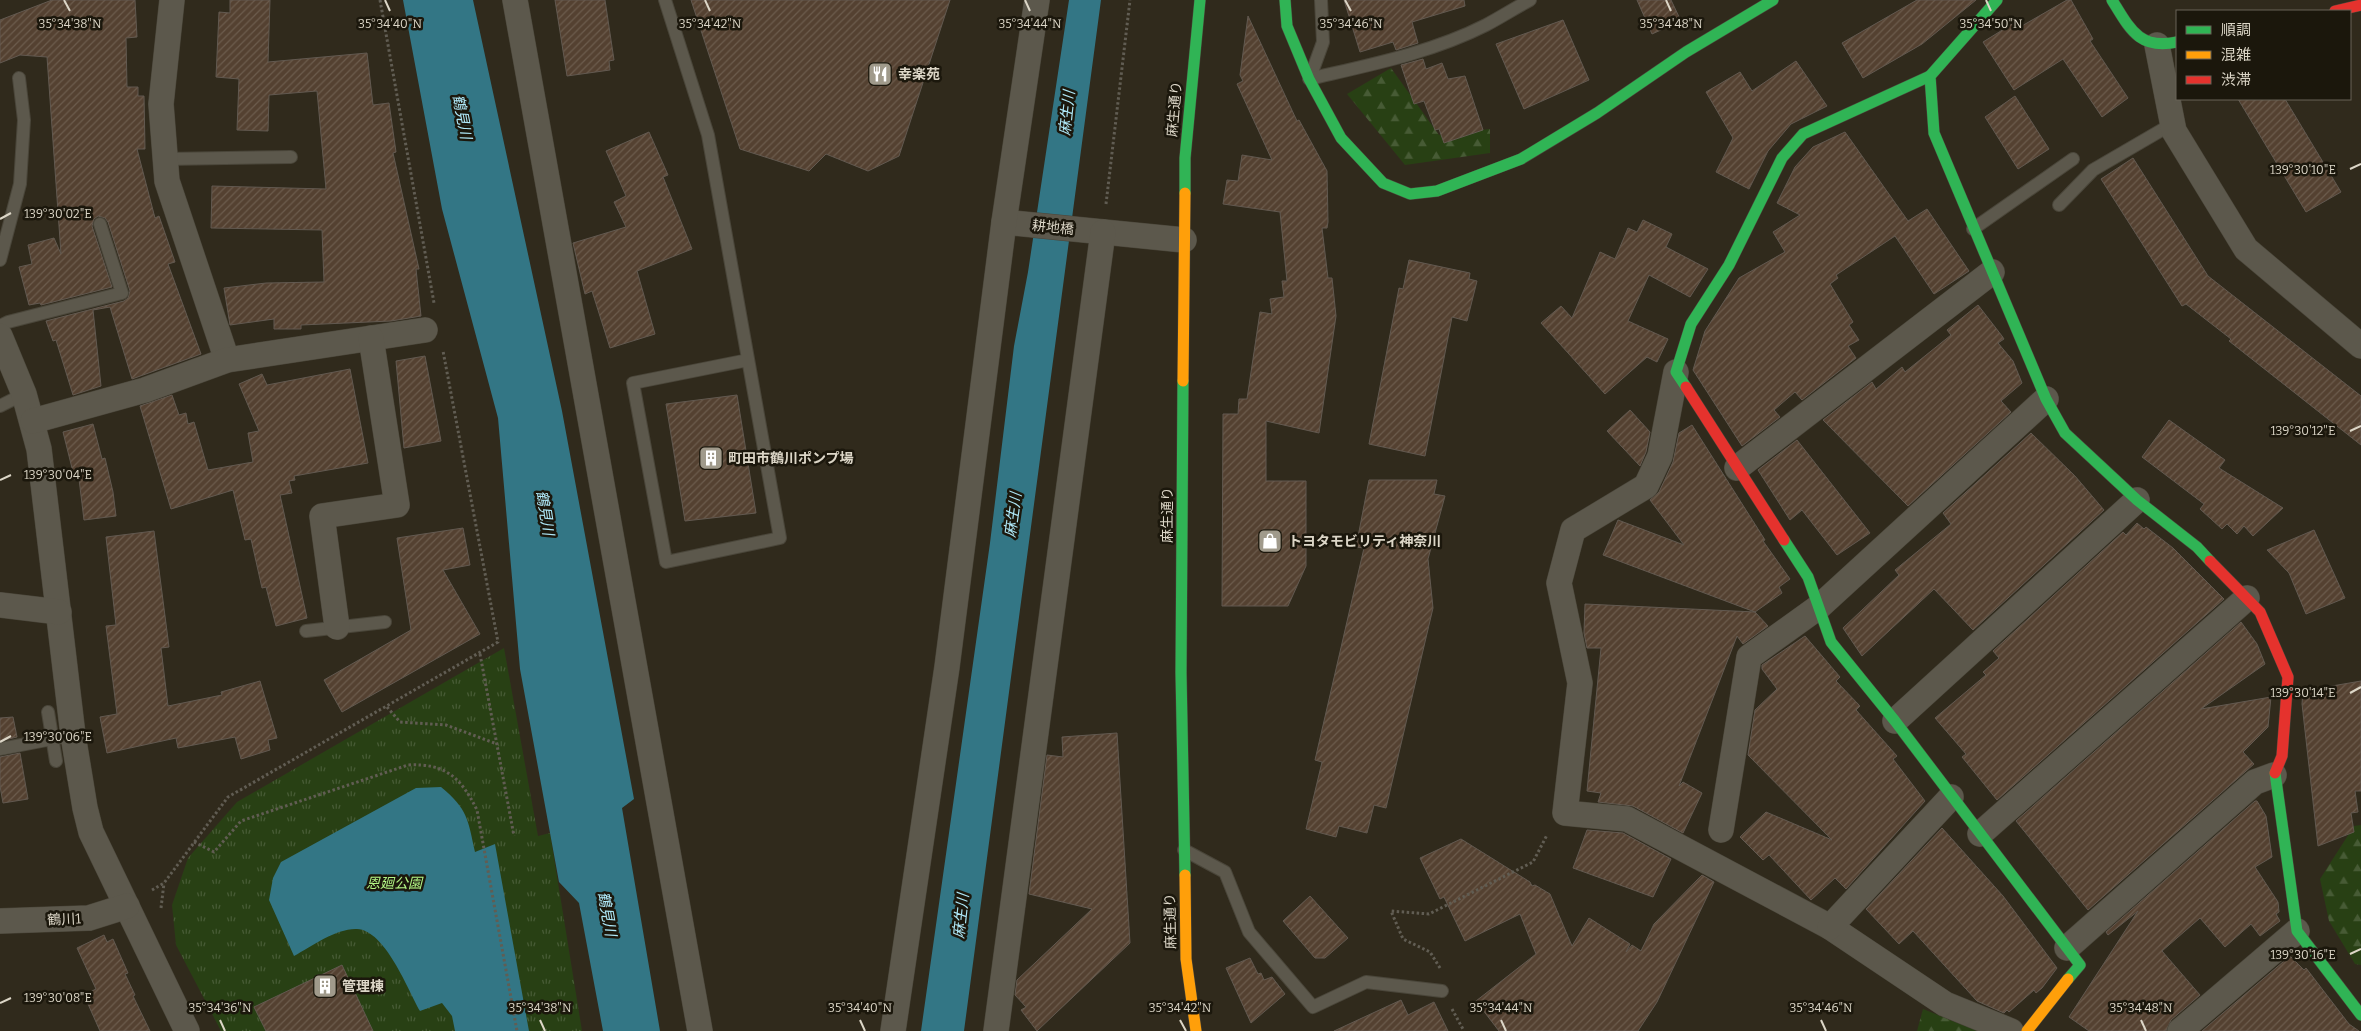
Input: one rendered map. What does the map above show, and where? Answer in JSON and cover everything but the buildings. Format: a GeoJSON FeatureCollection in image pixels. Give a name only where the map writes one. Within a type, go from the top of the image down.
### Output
{"type":"FeatureCollection","features":[{"type":"Feature","properties":{"kind":"street"},"geometry":{"type":"LineString","coordinates":[[172,0],[161,104],[167,181],[227,360]]}},
{"type":"Feature","properties":{"kind":"street"},"geometry":{"type":"LineString","coordinates":[[515,0],[700,1031]]}},
{"type":"Feature","properties":{"kind":"street"},"geometry":{"type":"LineString","coordinates":[[893,1031],[1014,223],[1037,0]]}},
{"type":"Feature","properties":{"kind":"street","name":"麻生通り"},"geometry":{"type":"LineString","coordinates":[[1196,1031],[1186,958],[1181,672],[1185,158],[1200,0]]}},
{"type":"Feature","properties":{"kind":"street"},"geometry":{"type":"LineString","coordinates":[[1285,0],[1287,26],[1309,79],[1341,138],[1383,183],[1410,194],[1437,191],[1521,159],[1597,113],[1686,52],[1773,0]]}},
{"type":"Feature","properties":{"kind":"street"},"geometry":{"type":"LineString","coordinates":[[1997,0],[1930,76],[1803,134],[1782,158],[1729,265],[1691,324],[1676,372],[1660,456],[1646,486],[1573,530],[1559,583],[1580,684],[1565,813],[1627,819],[1830,927],[1945,1004],[2011,1031]]}},
{"type":"Feature","properties":{"kind":"street"},"geometry":{"type":"LineString","coordinates":[[2112,0],[2131,28],[2142,39],[2167,44],[2174,132],[2246,249],[2361,346]]}},
{"type":"Feature","properties":{"kind":"street"},"geometry":{"type":"LineString","coordinates":[[2339,10],[2361,5]]}},
{"type":"Feature","properties":{"kind":"street"},"geometry":{"type":"LineString","coordinates":[[1930,76],[1934,133],[2046,398],[2065,433],[2137,500],[2197,547],[2260,612],[2288,676],[2282,756],[2274,775],[2279,792],[2297,931],[2361,1015]]}},
{"type":"Feature","properties":{"kind":"street","name":"耕地橋"},"geometry":{"type":"LineString","coordinates":[[1014,223],[1184,240]]}},
{"type":"Feature","properties":{"kind":"street"},"geometry":{"type":"LineString","coordinates":[[996,1031],[1092,231]]}},
{"type":"Feature","properties":{"kind":"street"},"geometry":{"type":"LineString","coordinates":[[1738,468],[1992,272]]}},
{"type":"Feature","properties":{"kind":"street"},"geometry":{"type":"LineString","coordinates":[[33,421],[145,390],[227,360],[425,330]]}},
{"type":"Feature","properties":{"kind":"street"},"geometry":{"type":"LineString","coordinates":[[0,336],[33,421],[43,479],[59,612],[63,737],[91,832],[187,1031]]}},
{"type":"Feature","properties":{"kind":"street"},"geometry":{"type":"LineString","coordinates":[[337,627],[322,516],[397,505],[371,338]]}},
{"type":"Feature","properties":{"kind":"street"},"geometry":{"type":"LineString","coordinates":[[1676,372],[1808,577],[1820,606],[1831,642],[1895,721],[2080,964],[2027,1031]]}},
{"type":"Feature","properties":{"kind":"street"},"geometry":{"type":"LineString","coordinates":[[1721,830],[1748,658],[1820,606],[2046,398]]}},
{"type":"Feature","properties":{"kind":"street"},"geometry":{"type":"LineString","coordinates":[[1895,721],[2137,500]]}},
{"type":"Feature","properties":{"kind":"street"},"geometry":{"type":"LineString","coordinates":[[1980,834],[2246,598]]}},
{"type":"Feature","properties":{"kind":"street"},"geometry":{"type":"LineString","coordinates":[[0,605],[59,612]]}},
{"type":"Feature","properties":{"kind":"street"},"geometry":{"type":"LineString","coordinates":[[2067,948],[2255,782],[2274,775]]}},
{"type":"Feature","properties":{"kind":"street"},"geometry":{"type":"LineString","coordinates":[[1830,927],[1951,797]]}},
{"type":"Feature","properties":{"kind":"street","name":"鶴川1"},"geometry":{"type":"LineString","coordinates":[[0,921],[89,918],[127,906]]}},
{"type":"Feature","properties":{"kind":"street"},"geometry":{"type":"LineString","coordinates":[[2180,1031],[2297,931]]}},
{"type":"Feature","properties":{"kind":"lane"},"geometry":{"type":"LineString","coordinates":[[666,0],[708,135],[780,538],[666,562],[633,383],[748,360]]}},
{"type":"Feature","properties":{"kind":"lane"},"geometry":{"type":"LineString","coordinates":[[1309,79],[1323,42],[1321,0]]}},
{"type":"Feature","properties":{"kind":"lane"},"geometry":{"type":"LineString","coordinates":[[1309,79],[1394,60],[1485,26],[1530,0]]}},
{"type":"Feature","properties":{"kind":"lane"},"geometry":{"type":"LineString","coordinates":[[0,260],[20,184],[24,120],[19,78]]}},
{"type":"Feature","properties":{"kind":"lane"},"geometry":{"type":"LineString","coordinates":[[2059,205],[2093,170],[2172,124]]}},
{"type":"Feature","properties":{"kind":"lane"},"geometry":{"type":"LineString","coordinates":[[166,159],[291,158]]}},
{"type":"Feature","properties":{"kind":"lane"},"geometry":{"type":"LineString","coordinates":[[1973,229],[2073,160]]}},
{"type":"Feature","properties":{"kind":"lane"},"geometry":{"type":"LineString","coordinates":[[0,326],[8,322],[122,294],[100,224]]}},
{"type":"Feature","properties":{"kind":"lane"},"geometry":{"type":"LineString","coordinates":[[0,406],[24,394]]}},
{"type":"Feature","properties":{"kind":"lane"},"geometry":{"type":"LineString","coordinates":[[306,631],[385,622]]}},
{"type":"Feature","properties":{"kind":"lane"},"geometry":{"type":"LineString","coordinates":[[48,712],[63,737],[56,761]]}},
{"type":"Feature","properties":{"kind":"lane"},"geometry":{"type":"LineString","coordinates":[[0,749],[63,737]]}},
{"type":"Feature","properties":{"kind":"lane"},"geometry":{"type":"LineString","coordinates":[[1184,850],[1225,872],[1249,932],[1313,1007],[1366,982],[1442,990]]}},
{"type":"Feature","properties":{"kind":"path"},"geometry":{"type":"LineString","coordinates":[[1092,231],[1130,0]]}},
{"type":"Feature","properties":{"kind":"path"},"geometry":{"type":"LineString","coordinates":[[480,654],[514,836]]}},
{"type":"Feature","properties":{"kind":"path"},"geometry":{"type":"LineString","coordinates":[[386,707],[400,722],[446,725],[498,745]]}},
{"type":"Feature","properties":{"kind":"path"},"geometry":{"type":"LineString","coordinates":[[194,842],[214,852],[241,821],[408,765],[424,764],[451,773],[470,795],[477,810],[516,1031]]}},
{"type":"Feature","properties":{"kind":"path"},"geometry":{"type":"LineString","coordinates":[[1442,990],[1449,981],[1430,952],[1403,940],[1391,911],[1429,914],[1532,862],[1555,821],[1565,813]]}},
{"type":"Feature","properties":{"kind":"green space"},"geometry":{"type":"Polygon","coordinates":[[[1391,68],[1439,135],[1490,129],[1490,153],[1405,165],[1347,94],[1391,68]]]}},
{"type":"Feature","properties":{"kind":"green space","name":"恩廻公園"},"geometry":{"type":"Polygon","coordinates":[[[504,648],[538,836],[550,833],[582,1031],[221,1031],[176,945],[172,905],[188,858],[237,802],[504,648]]]}},
{"type":"Feature","properties":{"kind":"green space"},"geometry":{"type":"Polygon","coordinates":[[[2361,825],[2361,965],[2355,964],[2329,921],[2320,879],[2354,826],[2361,825]]]}},
{"type":"Feature","properties":{"kind":"green space"},"geometry":{"type":"Polygon","coordinates":[[[1923,1009],[1978,1031],[1917,1031],[1923,1009]]]}},
{"type":"Feature","properties":{"kind":"water","name":"鶴見川"},"geometry":{"type":"Polygon","coordinates":[[[403,0],[473,0],[562,411],[634,799],[622,808],[660,1031],[603,1031],[579,903],[559,882],[520,669],[498,418],[442,209],[403,0]]]}},
{"type":"Feature","properties":{"kind":"water","name":"麻生川"},"geometry":{"type":"Polygon","coordinates":[[[1069,0],[1101,0],[964,1031],[921,1031],[990,543],[1014,346],[1028,272],[1069,0]]]}},
{"type":"Feature","properties":{"kind":"water"},"geometry":{"type":"Polygon","coordinates":[[[441,787],[457,802],[466,816],[475,852],[495,844],[529,1031],[455,1031],[452,1016],[442,1003],[420,1011],[386,950],[377,939],[367,932],[357,929],[341,931],[294,956],[269,900],[273,878],[281,862],[416,788],[441,787]]]}},
{"type":"Feature","properties":{"kind":"traffic: fast"},"geometry":{"type":"LineString","coordinates":[[1185,193],[1185,158],[1200,0]]}},
{"type":"Feature","properties":{"kind":"traffic: fast"},"geometry":{"type":"LineString","coordinates":[[1285,0],[1287,26],[1309,79],[1341,138],[1383,183],[1410,194],[1437,191],[1521,159],[1597,113],[1686,52],[1773,0]]}},
{"type":"Feature","properties":{"kind":"traffic: fast"},"geometry":{"type":"LineString","coordinates":[[1997,0],[1930,76],[1934,133],[2046,399],[2065,433],[2137,500],[2197,547],[2210,561]]}},
{"type":"Feature","properties":{"kind":"traffic: fast"},"geometry":{"type":"LineString","coordinates":[[2112,0],[2130,28],[2144,40],[2164,44],[2176,42]]}},
{"type":"Feature","properties":{"kind":"traffic: fast"},"geometry":{"type":"LineString","coordinates":[[1686,387],[1676,372],[1691,324],[1729,265],[1782,158],[1803,134],[1930,76]]}},
{"type":"Feature","properties":{"kind":"traffic: fast"},"geometry":{"type":"LineString","coordinates":[[1183,381],[1181,673],[1185,875]]}},
{"type":"Feature","properties":{"kind":"traffic: fast"},"geometry":{"type":"LineString","coordinates":[[1784,540],[1808,577],[1831,642],[1895,721],[2080,965],[2068,979]]}},
{"type":"Feature","properties":{"kind":"traffic: fast"},"geometry":{"type":"LineString","coordinates":[[2275,773],[2297,931],[2361,1015]]}},
{"type":"Feature","properties":{"kind":"traffic: slow"},"geometry":{"type":"LineString","coordinates":[[1183,381],[1185,193]]}},
{"type":"Feature","properties":{"kind":"traffic: slow"},"geometry":{"type":"LineString","coordinates":[[1185,875],[1186,959],[1196,1031]]}},
{"type":"Feature","properties":{"kind":"traffic: slow"},"geometry":{"type":"LineString","coordinates":[[2027,1031],[2068,979]]}},
{"type":"Feature","properties":{"kind":"traffic: jam"},"geometry":{"type":"LineString","coordinates":[[2339,10],[2361,5]]}},
{"type":"Feature","properties":{"kind":"traffic: jam"},"geometry":{"type":"LineString","coordinates":[[1686,387],[1784,540]]}},
{"type":"Feature","properties":{"kind":"traffic: jam"},"geometry":{"type":"LineString","coordinates":[[2210,561],[2260,612],[2288,677],[2282,756],[2275,773]]}},
{"type":"Feature","properties":{"kind":"place","name":"幸楽苑"},"geometry":{"type":"Point","coordinates":[880,74]}},
{"type":"Feature","properties":{"kind":"place","name":"町田市鶴川ポンプ場"},"geometry":{"type":"Point","coordinates":[711,458]}},
{"type":"Feature","properties":{"kind":"place","name":"トヨタモビリティ神奈川"},"geometry":{"type":"Point","coordinates":[1270,541]}},
{"type":"Feature","properties":{"kind":"place","name":"管理棟"},"geometry":{"type":"Point","coordinates":[325,986]}}]}
